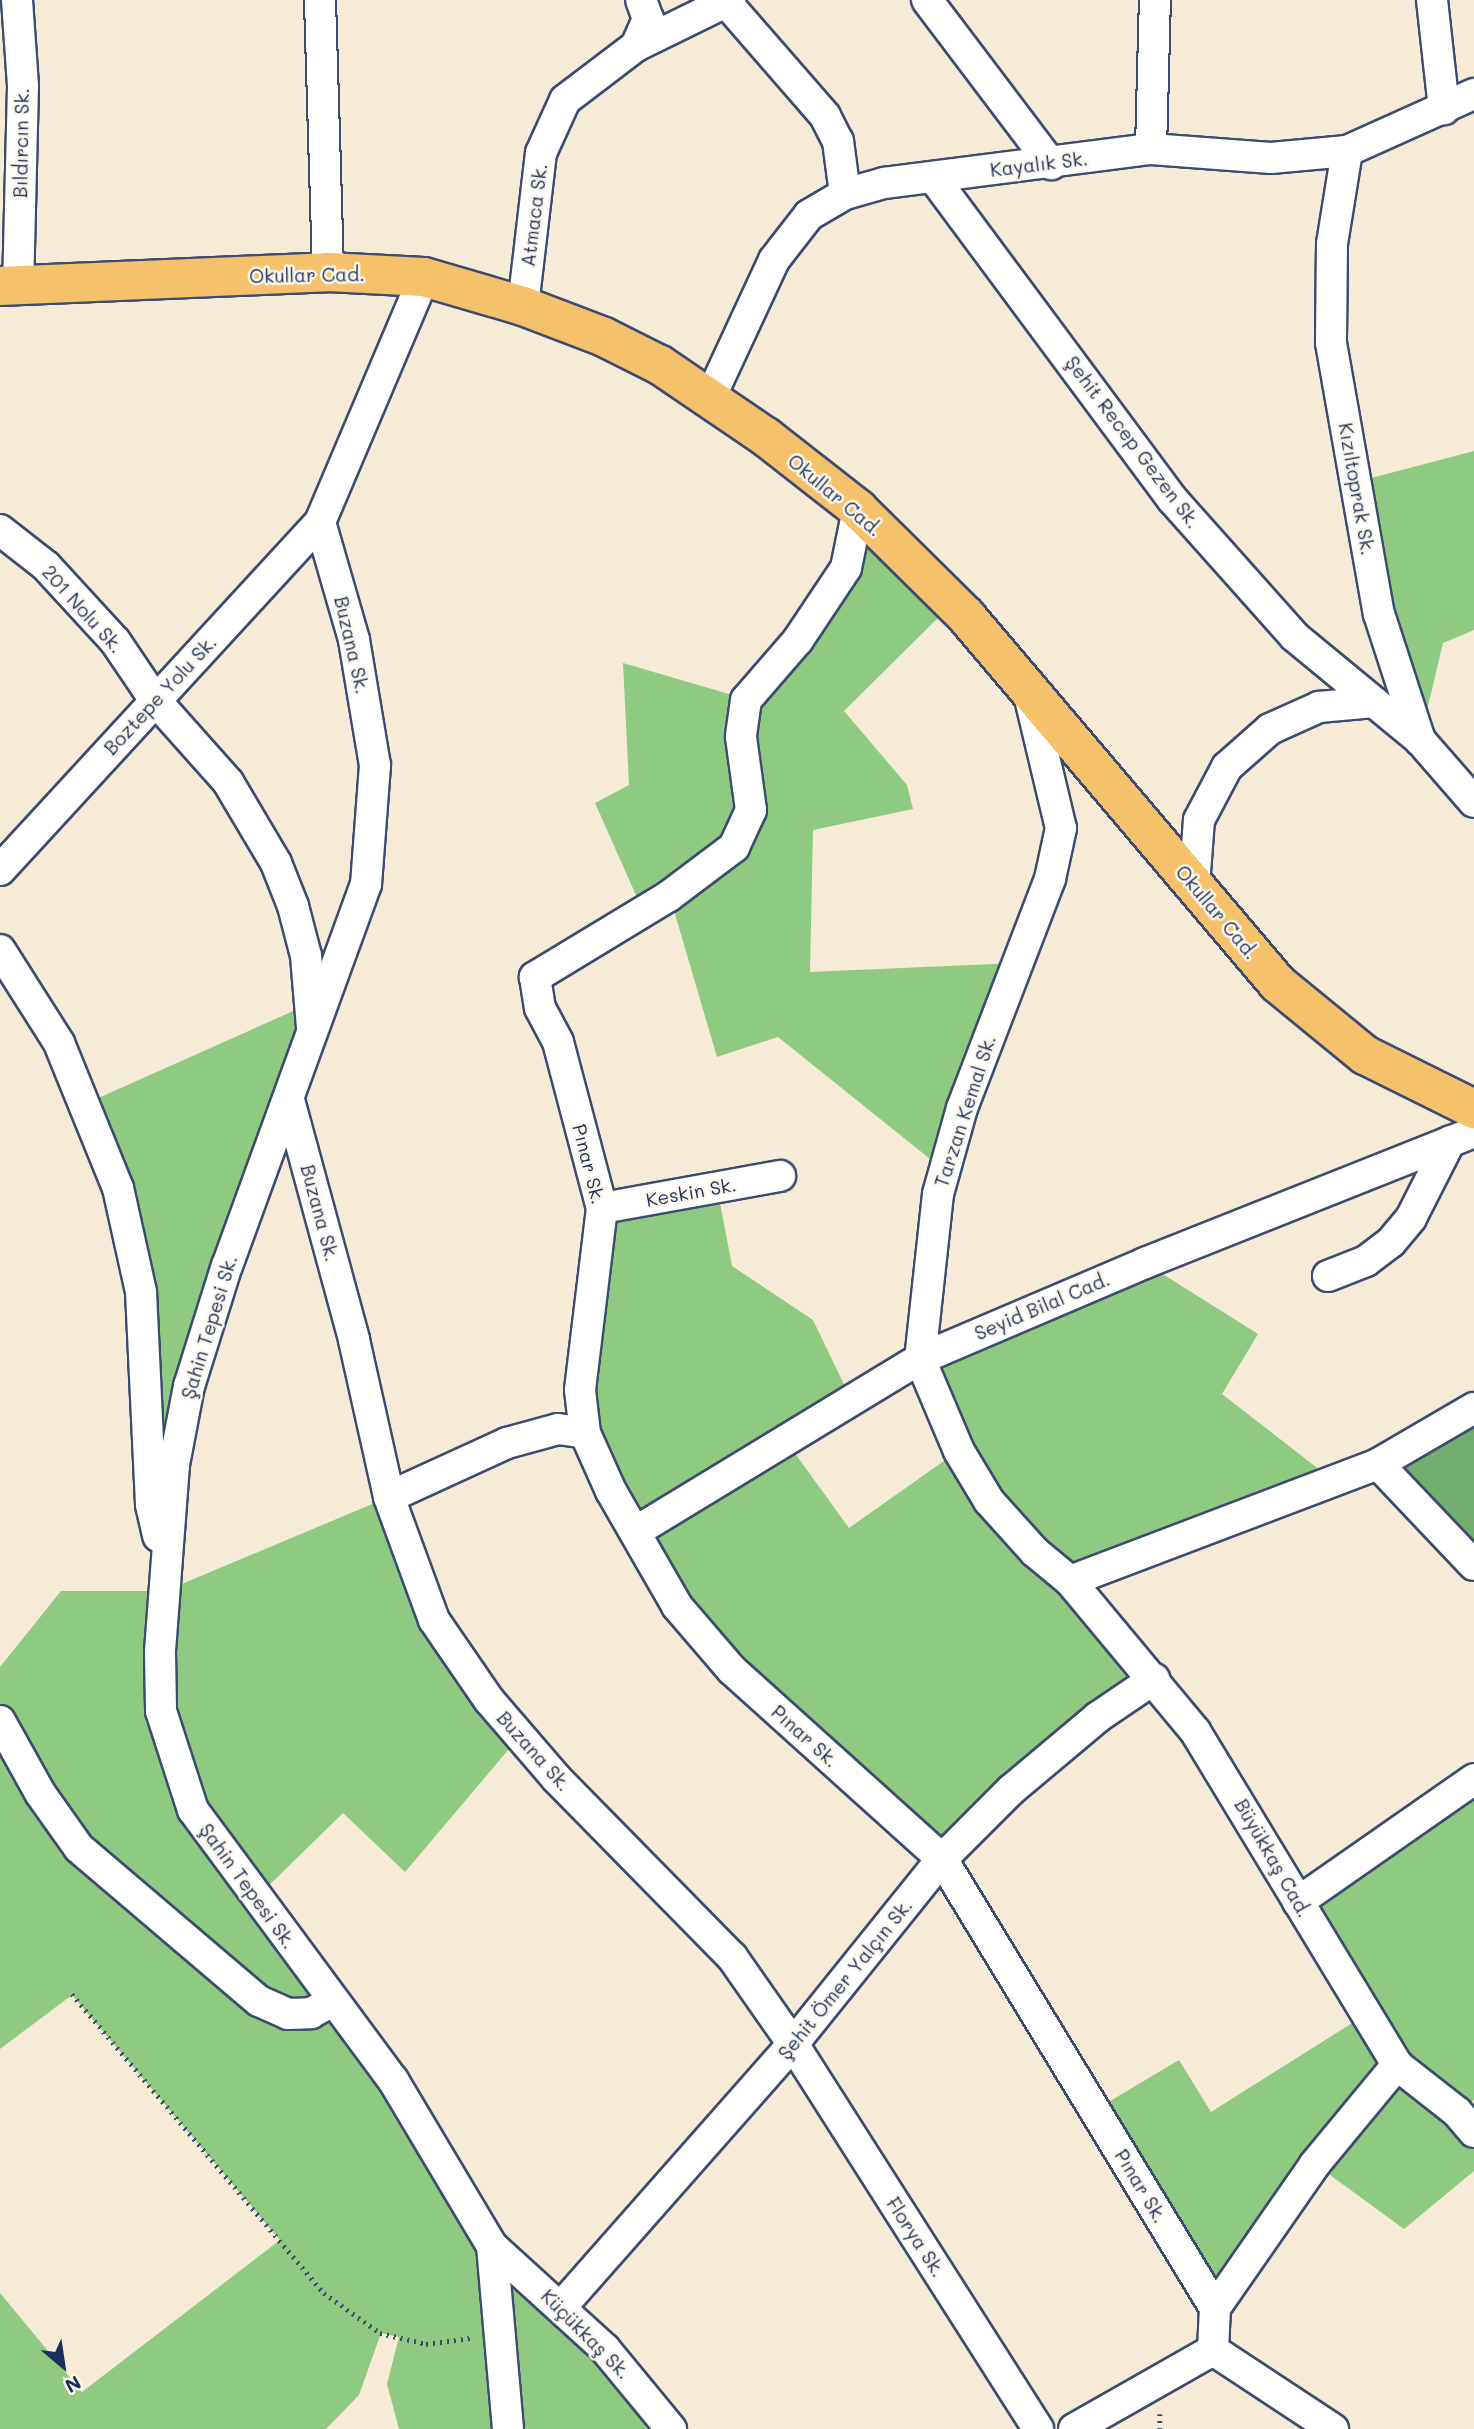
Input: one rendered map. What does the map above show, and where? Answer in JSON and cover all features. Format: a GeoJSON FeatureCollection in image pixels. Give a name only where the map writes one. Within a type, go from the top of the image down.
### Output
{"type":"FeatureCollection","features":[{"type":"Feature","properties":{"kind":"main road","name":"Okullar Cad."},"geometry":{"type":"LineString","coordinates":[[9,286],[328,272],[424,277],[523,306],[604,337],[660,365],[710,398],[858,509],[966,616],[1277,983],[1365,1055],[1474,1109]]}},
{"type":"Feature","properties":{"kind":"street","name":"Bıldırcın Sk."},"geometry":{"type":"LineString","coordinates":[[9,286],[11,121],[17,0]]}},
{"type":"Feature","properties":{"kind":"street"},"geometry":{"type":"LineString","coordinates":[[320,0],[328,272]]}},
{"type":"Feature","properties":{"kind":"street"},"geometry":{"type":"LineString","coordinates":[[636,46],[648,19],[641,0]]}},
{"type":"Feature","properties":{"kind":"street"},"geometry":{"type":"LineString","coordinates":[[928,0],[1051,164]]}},
{"type":"Feature","properties":{"kind":"street"},"geometry":{"type":"LineString","coordinates":[[1151,149],[1155,0]]}},
{"type":"Feature","properties":{"kind":"street"},"geometry":{"type":"LineString","coordinates":[[1432,0],[1444,109]]}},
{"type":"Feature","properties":{"kind":"street"},"geometry":{"type":"LineString","coordinates":[[728,1],[825,116],[843,161],[845,194]]}},
{"type":"Feature","properties":{"kind":"street","name":"Atmaca Sk."},"geometry":{"type":"LineString","coordinates":[[523,306],[541,153],[565,100],[636,46],[728,1]]}},
{"type":"Feature","properties":{"kind":"street","name":"Kayalık Sk."},"geometry":{"type":"LineString","coordinates":[[710,398],[774,260],[809,215],[845,194],[933,177],[1051,164],[1151,149],[1271,158],[1347,151],[1474,94]]}},
{"type":"Feature","properties":{"kind":"street","name":"Kızıltoprak Sk."},"geometry":{"type":"LineString","coordinates":[[1347,151],[1332,244],[1331,343],[1379,614],[1420,740],[1474,802]]}},
{"type":"Feature","properties":{"kind":"street","name":"Şehit Recep Gezen Sk."},"geometry":{"type":"LineString","coordinates":[[933,177],[1173,500],[1294,636],[1420,740]]}},
{"type":"Feature","properties":{"kind":"street"},"geometry":{"type":"LineString","coordinates":[[320,522],[424,277]]}},
{"type":"Feature","properties":{"kind":"street","name":"Pınar Sk."},"geometry":{"type":"LineString","coordinates":[[858,509],[846,568],[798,640],[746,700],[741,737],[751,810],[734,847],[669,896],[535,977],[540,1009],[558,1042],[601,1208],[580,1390],[585,1433],[635,1532],[677,1606],[732,1670],[942,1859],[1216,2308]]}},
{"type":"Feature","properties":{"kind":"street","name":"Boztepe Yolu Sk."},"geometry":{"type":"LineString","coordinates":[[0,870],[320,522]]}},
{"type":"Feature","properties":{"kind":"street","name":"Buzana Sk."},"geometry":{"type":"LineString","coordinates":[[320,522],[354,640],[375,765],[366,884],[289,1100],[354,1340],[389,1497],[434,1620],[489,1700],[556,1778],[732,1957],[793,2044]]}},
{"type":"Feature","properties":{"kind":"street","name":"201 Nolu Sk."},"geometry":{"type":"LineString","coordinates":[[0,530],[46,566],[115,641],[155,700],[228,782],[276,863],[306,956],[313,1036]]}},
{"type":"Feature","properties":{"kind":"street","name":"Tarzan Kemal Sk."},"geometry":{"type":"LineString","coordinates":[[1028,689],[1061,828],[1050,879],[962,1108],[938,1195],[920,1359],[959,1451],[989,1501],[1035,1552],[1070,1581]]}},
{"type":"Feature","properties":{"kind":"street"},"geometry":{"type":"LineString","coordinates":[[1194,886],[1199,820],[1227,766],[1270,729],[1319,707],[1374,702]]}},
{"type":"Feature","properties":{"kind":"street"},"geometry":{"type":"LineString","coordinates":[[0,950],[60,1043],[118,1188],[141,1292],[151,1505],[166,1568]]}},
{"type":"Feature","properties":{"kind":"street","name":"Şahin Tepesi Sk."},"geometry":{"type":"LineString","coordinates":[[289,1100],[227,1265],[189,1386],[174,1465],[166,1568],[161,1711],[171,1754],[193,1810],[217,1847],[393,2080],[492,2246],[508,2429]]}},
{"type":"Feature","properties":{"kind":"street"},"geometry":{"type":"LineString","coordinates":[[1328,1276],[1366,1261],[1391,1242],[1411,1218],[1462,1136]]}},
{"type":"Feature","properties":{"kind":"street","name":"Seyid Bilal Cad."},"geometry":{"type":"LineString","coordinates":[[635,1532],[920,1359],[1132,1268],[1462,1136]]}},
{"type":"Feature","properties":{"kind":"street","name":"Keskin Sk."},"geometry":{"type":"LineString","coordinates":[[601,1208],[780,1176]]}},
{"type":"Feature","properties":{"kind":"street"},"geometry":{"type":"LineString","coordinates":[[1070,1581],[1378,1464],[1474,1408]]}},
{"type":"Feature","properties":{"kind":"street"},"geometry":{"type":"LineString","coordinates":[[389,1497],[507,1443],[558,1429],[585,1433]]}},
{"type":"Feature","properties":{"kind":"street"},"geometry":{"type":"LineString","coordinates":[[1378,1464],[1474,1565]]}},
{"type":"Feature","properties":{"kind":"street","name":"Büyükkaş Cad."},"geometry":{"type":"LineString","coordinates":[[1070,1581],[1154,1679],[1235,1791],[1298,1902],[1397,2065],[1468,2115]]}},
{"type":"Feature","properties":{"kind":"street","name":"Şehit Ömer Yalçın Sk."},"geometry":{"type":"LineString","coordinates":[[561,2307],[793,2044],[942,1859],[1011,1790],[1098,1717],[1154,1679]]}},
{"type":"Feature","properties":{"kind":"street"},"geometry":{"type":"LineString","coordinates":[[0,1721],[40,1793],[79,1847],[259,2001],[288,2014],[311,2013],[333,2001]]}},
{"type":"Feature","properties":{"kind":"street"},"geometry":{"type":"LineString","coordinates":[[1298,1902],[1474,1779]]}},
{"type":"Feature","properties":{"kind":"street","name":"Florya Sk."},"geometry":{"type":"LineString","coordinates":[[793,2044],[1038,2429]]}},
{"type":"Feature","properties":{"kind":"street"},"geometry":{"type":"LineString","coordinates":[[1213,2350],[1216,2308],[1315,2164],[1397,2065]]}},
{"type":"Feature","properties":{"kind":"street","name":"Küçükkaş Sk."},"geometry":{"type":"LineString","coordinates":[[492,2246],[605,2349],[671,2429]]}},
{"type":"Feature","properties":{"kind":"street"},"geometry":{"type":"LineString","coordinates":[[1074,2429],[1213,2350]]}},
{"type":"Feature","properties":{"kind":"street"},"geometry":{"type":"LineString","coordinates":[[1213,2350],[1333,2429]]}},
{"type":"Feature","properties":{"kind":"path"},"geometry":{"type":"LineString","coordinates":[[72,1994],[324,2293],[380,2333],[426,2344],[498,2334]]}},
{"type":"Feature","properties":{"kind":"green space"},"geometry":{"type":"Polygon","coordinates":[[[1474,451],[1474,630],[1443,643],[1420,740],[1356,482],[1474,451]]]}},
{"type":"Feature","properties":{"kind":"green space"},"geometry":{"type":"Polygon","coordinates":[[[858,509],[953,603],[844,711],[907,785],[913,809],[813,830],[810,972],[1016,963],[945,1171],[778,1037],[717,1057],[670,897],[643,911],[595,803],[629,785],[623,663],[746,699],[798,640],[858,509]]]}},
{"type":"Feature","properties":{"kind":"green space"},"geometry":{"type":"Polygon","coordinates":[[[309,1004],[227,1265],[166,1568],[147,1389],[87,1103],[309,1004]]]}},
{"type":"Feature","properties":{"kind":"green space"},"geometry":{"type":"Polygon","coordinates":[[[717,1187],[732,1266],[813,1320],[852,1401],[786,1441],[849,1528],[958,1451],[920,1359],[1145,1263],[1258,1334],[1222,1394],[1334,1481],[1070,1581],[1154,1679],[942,1859],[677,1606],[580,1390],[602,1208],[717,1187]]]}},
{"type":"Feature","properties":{"kind":"green space"},"geometry":{"type":"Polygon","coordinates":[[[1474,1408],[1474,1565],[1378,1464],[1474,1408]]]}},
{"type":"Feature","properties":{"kind":"green space"},"geometry":{"type":"Polygon","coordinates":[[[389,1497],[408,1557],[520,1736],[405,1872],[343,1813],[256,1898],[492,2246],[671,2429],[399,2429],[387,2384],[399,2337],[381,2333],[359,2395],[326,2429],[0,2429],[0,2293],[82,2392],[280,2240],[72,1995],[0,2049],[0,1667],[61,1591],[165,1591],[389,1497]]]}},
{"type":"Feature","properties":{"kind":"green space"},"geometry":{"type":"Polygon","coordinates":[[[1474,1779],[1474,2100],[1457,2112],[1474,2132],[1474,2171],[1404,2229],[1315,2164],[1215,2308],[1095,2110],[1179,2060],[1211,2112],[1365,2015],[1298,1902],[1474,1779]]]}}]}
